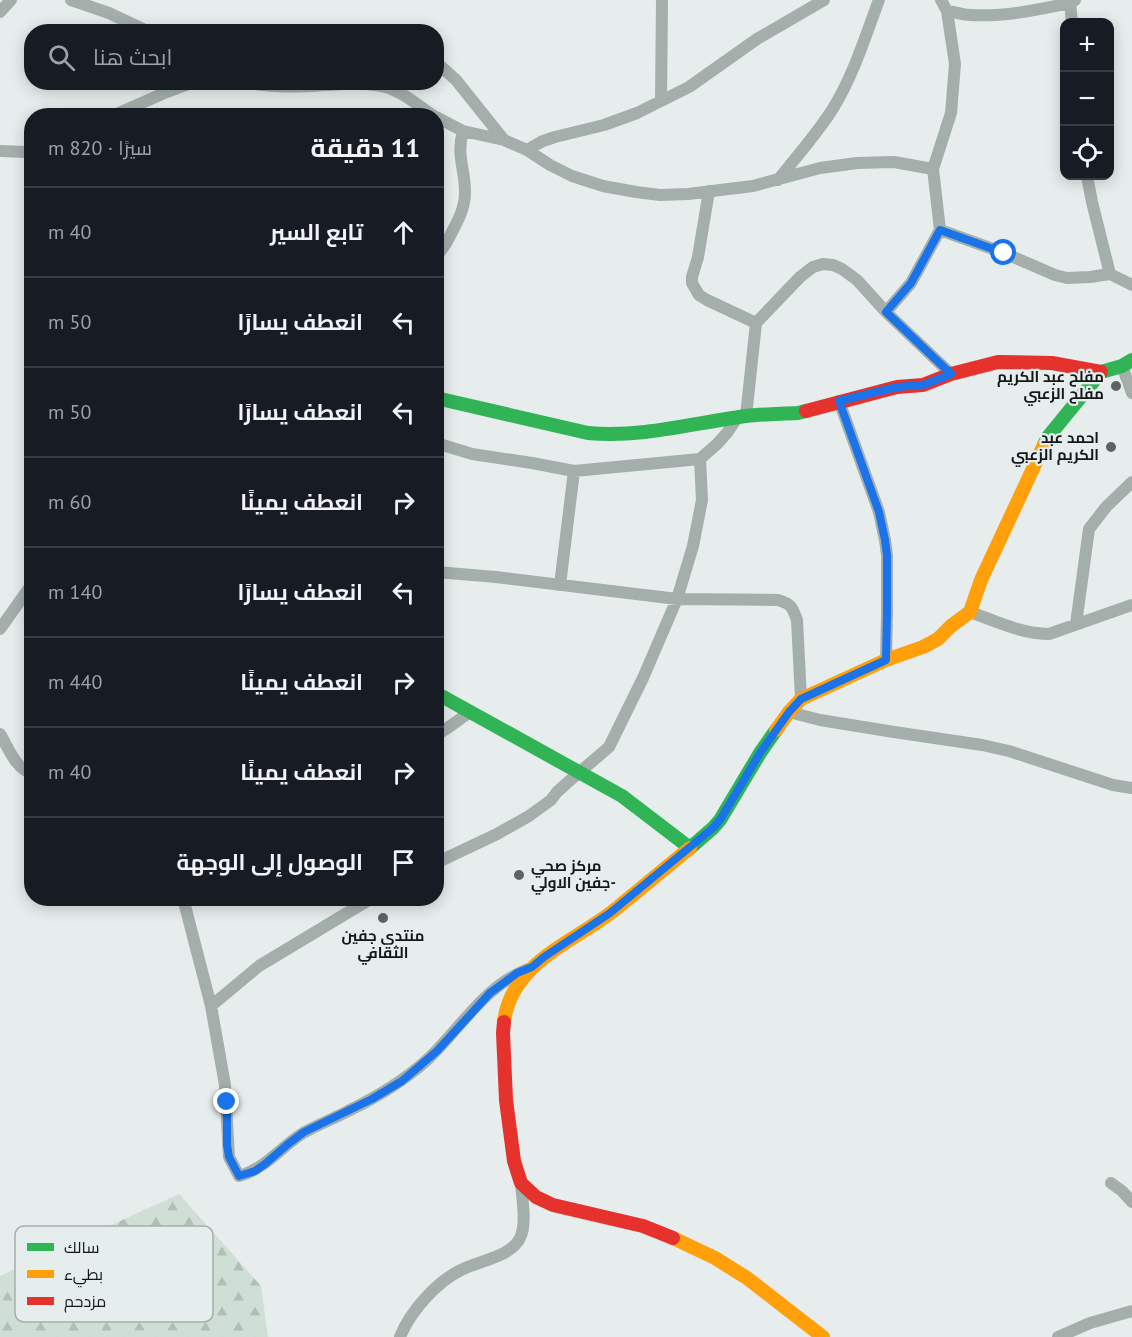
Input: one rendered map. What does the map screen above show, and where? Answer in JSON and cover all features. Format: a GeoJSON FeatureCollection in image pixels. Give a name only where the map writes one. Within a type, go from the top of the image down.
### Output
{"type":"FeatureCollection","features":[{"type":"Feature","properties":{"kind":"street"},"geometry":{"type":"LineString","coordinates":[[0,12],[11,0]]}},
{"type":"Feature","properties":{"kind":"street"},"geometry":{"type":"LineString","coordinates":[[71,0],[109,13],[132,24]]}},
{"type":"Feature","properties":{"kind":"street"},"geometry":{"type":"LineString","coordinates":[[661,101],[662,0]]}},
{"type":"Feature","properties":{"kind":"street"},"geometry":{"type":"LineString","coordinates":[[527,150],[555,137],[604,125],[689,87],[757,39],[824,0]]}},
{"type":"Feature","properties":{"kind":"street"},"geometry":{"type":"LineString","coordinates":[[778,180],[832,111],[857,60],[879,0]]}},
{"type":"Feature","properties":{"kind":"street"},"geometry":{"type":"LineString","coordinates":[[944,5],[968,15],[994,15],[1044,9],[1072,1],[1072,18]]}},
{"type":"Feature","properties":{"kind":"street"},"geometry":{"type":"LineString","coordinates":[[886,312],[911,283],[940,230],[933,169],[951,113],[955,64],[944,5]]}},
{"type":"Feature","properties":{"kind":"street"},"geometry":{"type":"LineString","coordinates":[[444,69],[456,80],[504,140]]}},
{"type":"Feature","properties":{"kind":"street"},"geometry":{"type":"LineString","coordinates":[[130,108],[173,90]]}},
{"type":"Feature","properties":{"kind":"street"},"geometry":{"type":"LineString","coordinates":[[393,90],[422,108]]}},
{"type":"Feature","properties":{"kind":"street"},"geometry":{"type":"LineString","coordinates":[[444,121],[463,131],[504,140],[527,150],[572,176],[603,186],[660,195],[753,186],[820,168],[880,161],[933,169]]}},
{"type":"Feature","properties":{"kind":"street"},"geometry":{"type":"LineString","coordinates":[[444,246],[465,201],[459,149],[463,131]]}},
{"type":"Feature","properties":{"kind":"street"},"geometry":{"type":"LineString","coordinates":[[0,151],[24,152]]}},
{"type":"Feature","properties":{"kind":"street"},"geometry":{"type":"LineString","coordinates":[[1087,180],[1110,274]]}},
{"type":"Feature","properties":{"kind":"street"},"geometry":{"type":"LineString","coordinates":[[709,191],[692,283],[699,295],[756,323]]}},
{"type":"Feature","properties":{"kind":"street"},"geometry":{"type":"LineString","coordinates":[[940,230],[1004,253],[1055,275],[1067,278],[1110,274],[1132,285]]}},
{"type":"Feature","properties":{"kind":"street"},"geometry":{"type":"LineString","coordinates":[[444,445],[472,454],[574,471],[700,459],[741,417],[756,323],[800,277],[813,267],[823,264],[842,269],[857,280],[886,312],[951,374]]}},
{"type":"Feature","properties":{"kind":"street"},"geometry":{"type":"LineString","coordinates":[[444,400],[599,434],[624,434],[741,417],[798,413],[897,387],[923,385],[951,374],[998,362],[1052,363],[1101,372],[1127,363],[1132,393]]}},
{"type":"Feature","properties":{"kind":"street"},"geometry":{"type":"LineString","coordinates":[[400,1337],[404,1326],[418,1306],[443,1282],[459,1270],[508,1251],[522,1236],[521,1183],[514,1161],[509,1128],[503,1033],[509,1001],[522,978],[551,952],[610,913],[713,828],[760,753],[801,699],[886,660],[923,647],[938,639],[969,612],[981,580],[1048,437],[1101,372]]}},
{"type":"Feature","properties":{"kind":"street"},"geometry":{"type":"LineString","coordinates":[[839,401],[879,512],[885,540],[887,555],[886,660]]}},
{"type":"Feature","properties":{"kind":"street"},"geometry":{"type":"LineString","coordinates":[[444,859],[529,816],[551,800],[557,792],[609,747],[643,678],[677,599],[699,520],[702,500],[700,459]]}},
{"type":"Feature","properties":{"kind":"street"},"geometry":{"type":"LineString","coordinates":[[560,585],[574,471]]}},
{"type":"Feature","properties":{"kind":"street"},"geometry":{"type":"LineString","coordinates":[[1076,624],[1089,529],[1106,507],[1132,482]]}},
{"type":"Feature","properties":{"kind":"street"},"geometry":{"type":"LineString","coordinates":[[444,573],[677,599],[778,600],[788,603],[797,620],[801,699]]}},
{"type":"Feature","properties":{"kind":"street"},"geometry":{"type":"LineString","coordinates":[[0,628],[24,595]]}},
{"type":"Feature","properties":{"kind":"street"},"geometry":{"type":"LineString","coordinates":[[969,612],[1037,634],[1049,634],[1132,605]]}},
{"type":"Feature","properties":{"kind":"street"},"geometry":{"type":"LineString","coordinates":[[444,697],[621,796],[690,848]]}},
{"type":"Feature","properties":{"kind":"street"},"geometry":{"type":"LineString","coordinates":[[444,730],[470,712]]}},
{"type":"Feature","properties":{"kind":"street"},"geometry":{"type":"LineString","coordinates":[[789,712],[820,720],[982,745],[1009,751],[1113,785],[1132,788]]}},
{"type":"Feature","properties":{"kind":"street"},"geometry":{"type":"LineString","coordinates":[[0,734],[18,765],[24,770]]}},
{"type":"Feature","properties":{"kind":"street"},"geometry":{"type":"LineString","coordinates":[[185,906],[211,1006],[226,1094],[229,1157],[239,1176],[255,1171],[304,1132],[372,1099],[402,1081],[437,1051],[490,993],[517,973],[532,967]]}},
{"type":"Feature","properties":{"kind":"street"},"geometry":{"type":"LineString","coordinates":[[211,1006],[259,966],[359,906]]}},
{"type":"Feature","properties":{"kind":"street"},"geometry":{"type":"LineString","coordinates":[[521,1183],[536,1197],[553,1205],[643,1226],[715,1258],[747,1278],[823,1337]]}},
{"type":"Feature","properties":{"kind":"street"},"geometry":{"type":"LineString","coordinates":[[1111,1183],[1132,1202]]}},
{"type":"Feature","properties":{"kind":"street"},"geometry":{"type":"LineString","coordinates":[[1058,1337],[1090,1323],[1132,1311]]}},
{"type":"Feature","properties":{"kind":"green space"},"geometry":{"type":"Polygon","coordinates":[[[179,1194],[208,1226],[109,1226],[179,1194]]]}},
{"type":"Feature","properties":{"kind":"green space"},"geometry":{"type":"Polygon","coordinates":[[[213,1232],[261,1286],[268,1337],[0,1337],[0,1276],[15,1269],[15,1322],[213,1322],[213,1232]]]}},
{"type":"Feature","properties":{"kind":"traffic: fast"},"geometry":{"type":"LineString","coordinates":[[1044,445],[1101,372],[1122,366],[1132,360]]}},
{"type":"Feature","properties":{"kind":"traffic: fast"},"geometry":{"type":"LineString","coordinates":[[444,400],[588,433],[608,434],[648,432],[746,416],[806,411]]}},
{"type":"Feature","properties":{"kind":"traffic: fast"},"geometry":{"type":"LineString","coordinates":[[444,697],[622,796],[690,848],[720,820],[776,730]]}},
{"type":"Feature","properties":{"kind":"traffic: slow"},"geometry":{"type":"LineString","coordinates":[[776,730],[801,699],[886,660],[923,647],[938,639],[970,612],[981,580],[1044,445]]}},
{"type":"Feature","properties":{"kind":"traffic: slow"},"geometry":{"type":"LineString","coordinates":[[504,1022],[509,1002],[518,985],[530,970],[545,957],[612,912],[690,848]]}},
{"type":"Feature","properties":{"kind":"traffic: slow"},"geometry":{"type":"LineString","coordinates":[[673,1238],[715,1258],[747,1278],[823,1337]]}},
{"type":"Feature","properties":{"kind":"traffic: jam"},"geometry":{"type":"LineString","coordinates":[[806,411],[897,387],[923,385],[951,374],[998,362],[1052,363],[1101,372]]}},
{"type":"Feature","properties":{"kind":"traffic: jam"},"geometry":{"type":"LineString","coordinates":[[504,1022],[506,1100],[514,1161],[521,1183],[536,1197],[553,1205],[643,1226],[673,1238]]}},
{"type":"Feature","properties":{"kind":"place","name":"مفلح عبد الكريم مفلح الزعبي"},"geometry":{"type":"Point","coordinates":[1116,386]}},
{"type":"Feature","properties":{"kind":"place","name":"احمد عبد الكريم الزعبي"},"geometry":{"type":"Point","coordinates":[1111,447]}},
{"type":"Feature","properties":{"kind":"place","name":"مركز صحي جفين الاولي-"},"geometry":{"type":"Point","coordinates":[519,875]}},
{"type":"Feature","properties":{"kind":"place","name":"منتدى جفين الثقافي"},"geometry":{"type":"Point","coordinates":[383,918]}},
{"type":"Feature","properties":{"kind":"route"},"geometry":{"type":"LineString","coordinates":[[227,1102],[227,1145],[229,1157],[239,1176],[255,1171],[304,1132],[372,1099],[402,1081],[437,1051],[468,1015],[503,982],[532,967],[610,913],[713,828],[760,753],[801,699],[886,660],[887,555],[885,540],[879,512],[839,401],[897,387],[923,385],[951,374],[886,312],[911,283],[940,230],[1004,253]]}}]}
